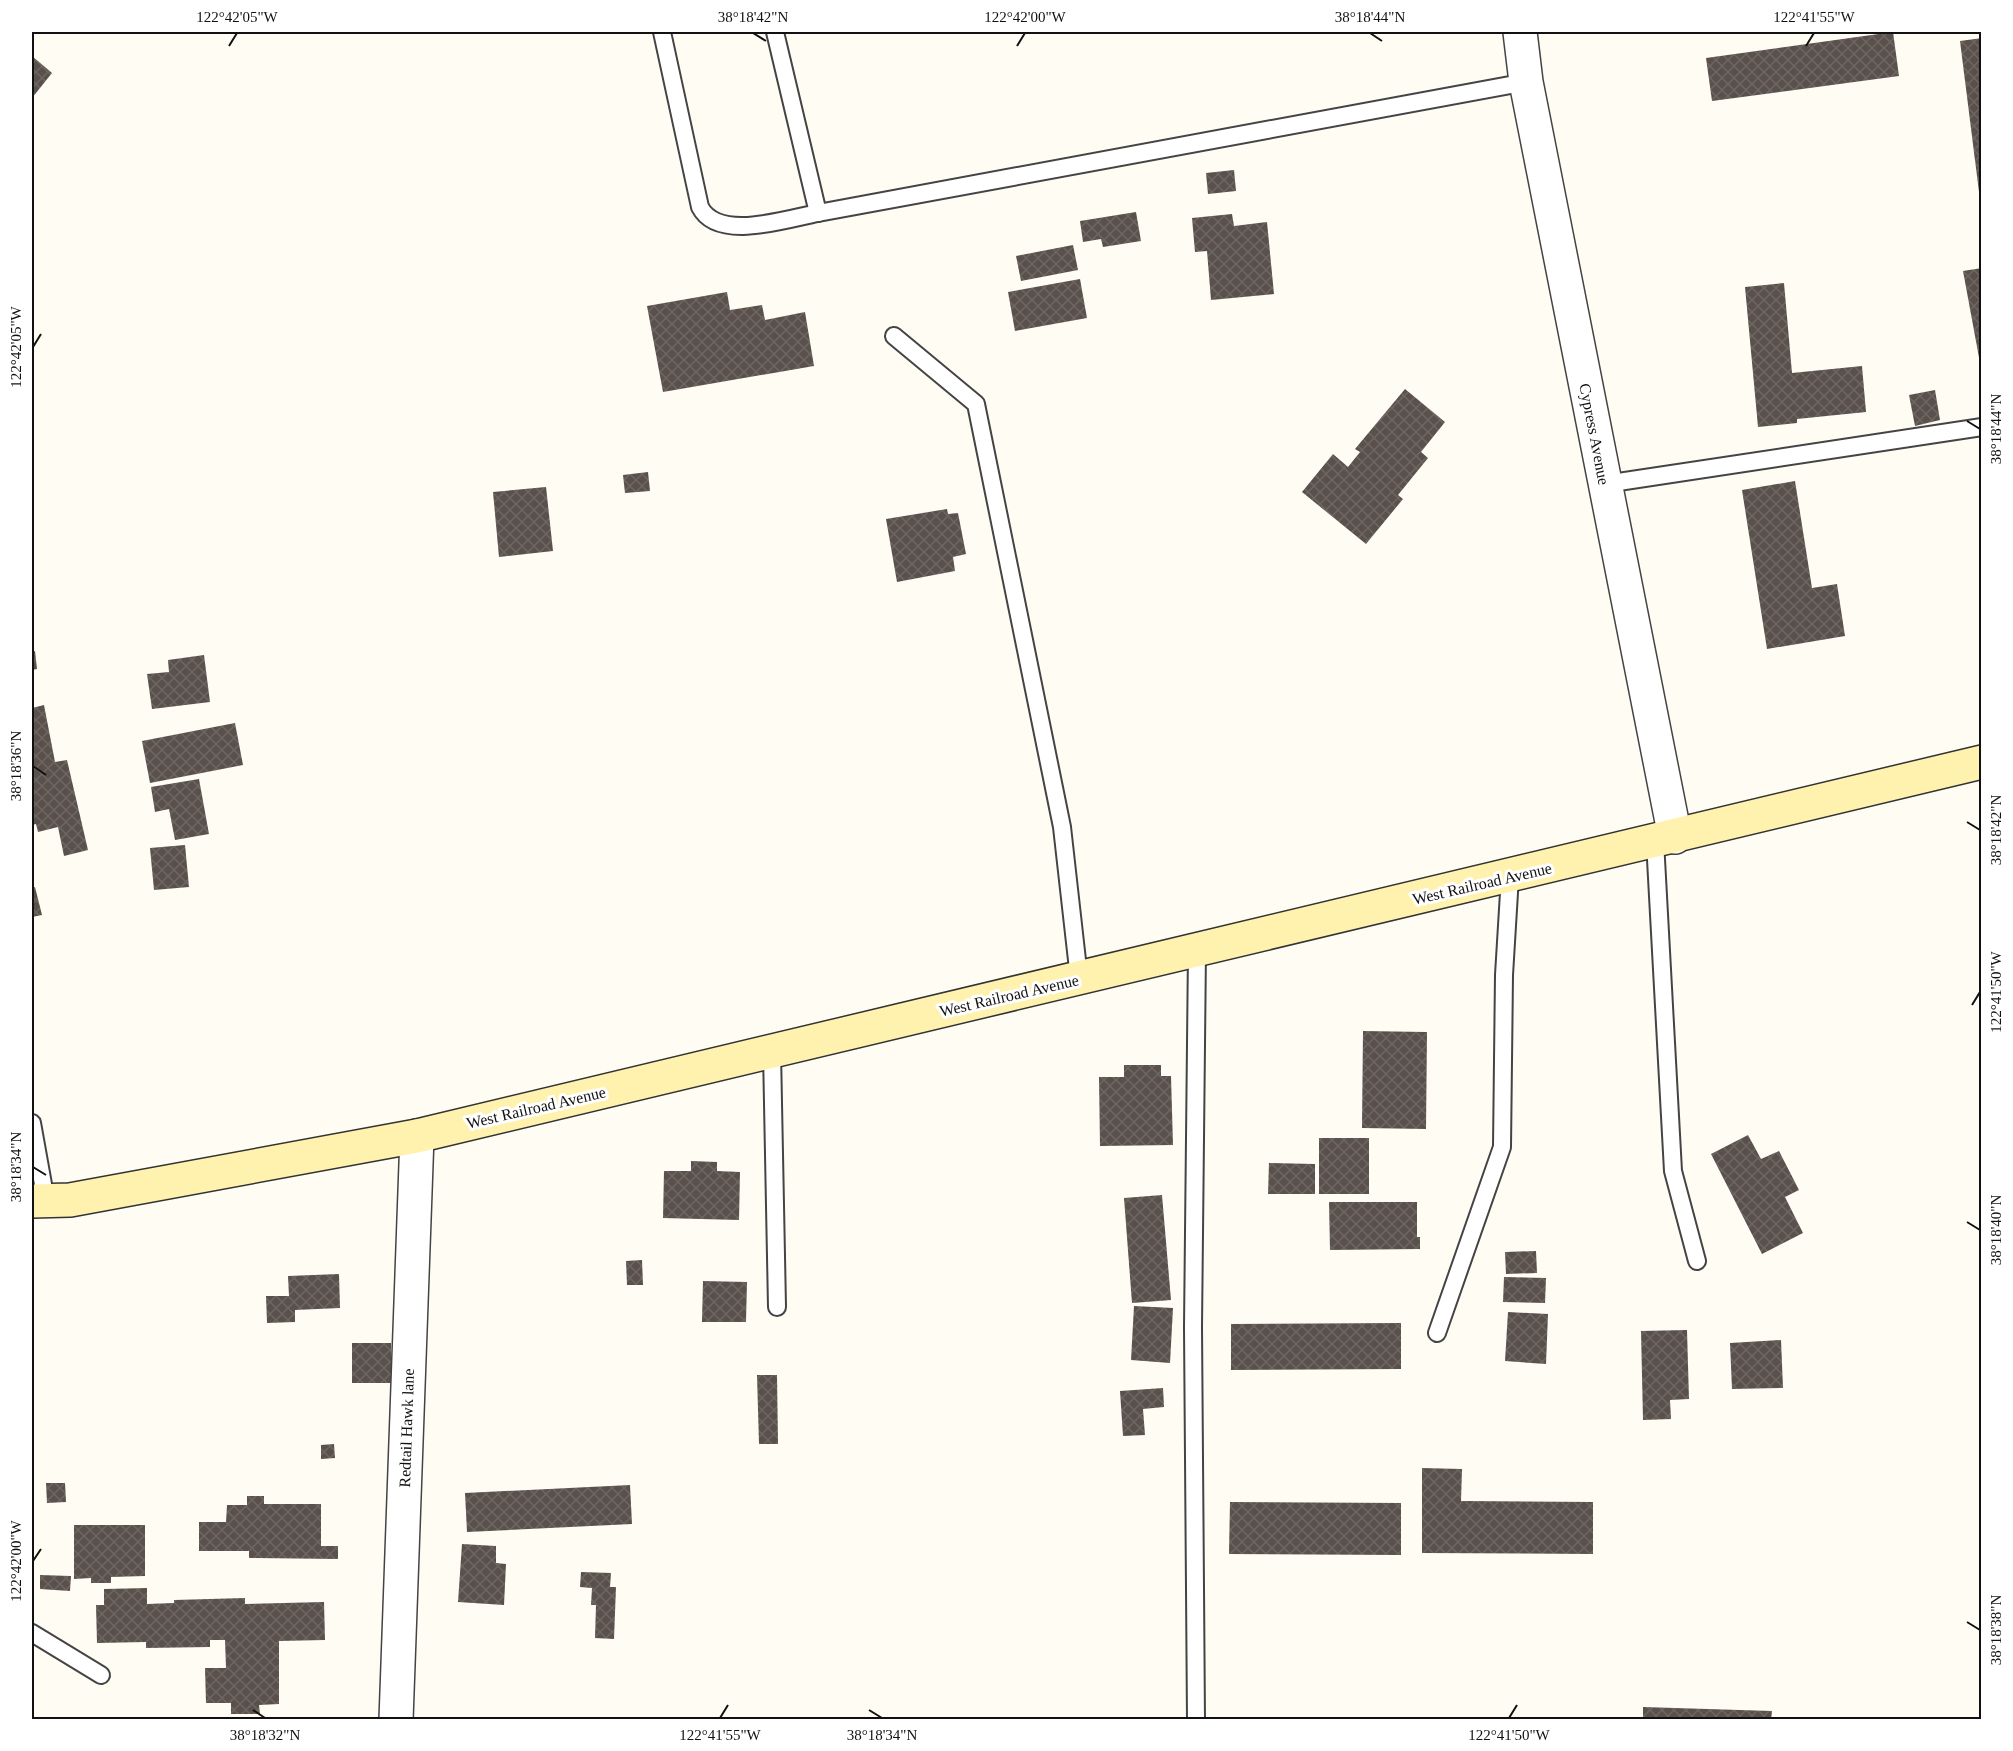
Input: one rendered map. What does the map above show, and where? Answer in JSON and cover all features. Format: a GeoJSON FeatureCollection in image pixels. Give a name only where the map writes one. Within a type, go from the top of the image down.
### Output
{"type":"FeatureCollection","features":[{"type":"Feature","properties":{"kind":"main road","name":"West Railroad Avenue"},"geometry":{"type":"LineString","coordinates":[[39,1201],[70,1200],[417,1136],[1982,762]]}},
{"type":"Feature","properties":{"kind":"street","name":"Cypress Avenue"},"geometry":{"type":"LineString","coordinates":[[1520,32],[1526,82],[1605,484],[1665,839]]}},
{"type":"Feature","properties":{"kind":"street","name":"Redtail Hawk lane"},"geometry":{"type":"LineString","coordinates":[[396,1719],[417,1136]]}},
{"type":"Feature","properties":{"kind":"lane"},"geometry":{"type":"LineString","coordinates":[[662,32],[700,207],[705,217],[727,227],[818,213],[1526,82]]}},
{"type":"Feature","properties":{"kind":"lane"},"geometry":{"type":"LineString","coordinates":[[775,32],[818,213]]}},
{"type":"Feature","properties":{"kind":"lane"},"geometry":{"type":"LineString","coordinates":[[894,336],[976,404],[1062,827],[1079,978]]}},
{"type":"Feature","properties":{"kind":"lane"},"geometry":{"type":"LineString","coordinates":[[1605,484],[1982,427]]}},
{"type":"Feature","properties":{"kind":"lane"},"geometry":{"type":"LineString","coordinates":[[1665,839],[1672,1171],[1697,1261]]}},
{"type":"Feature","properties":{"kind":"lane"},"geometry":{"type":"LineString","coordinates":[[1437,1333],[1502,1147],[1504,975],[1510,876]]}},
{"type":"Feature","properties":{"kind":"lane"},"geometry":{"type":"LineString","coordinates":[[1196,1719],[1193,1327],[1197,950]]}},
{"type":"Feature","properties":{"kind":"lane"},"geometry":{"type":"LineString","coordinates":[[772,1052],[777,1307]]}},
{"type":"Feature","properties":{"kind":"lane"},"geometry":{"type":"LineString","coordinates":[[32,1123],[39,1201]]}},
{"type":"Feature","properties":{"kind":"lane"},"geometry":{"type":"LineString","coordinates":[[32,1633],[101,1675]]}},
{"type":"Feature","properties":{"kind":"building"},"geometry":{"type":"Polygon","coordinates":[[[1893,32],[1899,76],[1712,101],[1706,58],[1893,32]]]}},
{"type":"Feature","properties":{"kind":"building"},"geometry":{"type":"Polygon","coordinates":[[[1982,38],[1982,200],[1980,200],[1960,41],[1982,38]]]}},
{"type":"Feature","properties":{"kind":"building"},"geometry":{"type":"Polygon","coordinates":[[[32,56],[52,73],[32,98],[32,56]]]}},
{"type":"Feature","properties":{"kind":"building"},"geometry":{"type":"Polygon","coordinates":[[[1234,170],[1236,191],[1208,194],[1206,173],[1234,170]]]}},
{"type":"Feature","properties":{"kind":"building"},"geometry":{"type":"Polygon","coordinates":[[[1136,212],[1141,241],[1103,247],[1101,239],[1083,242],[1080,221],[1136,212]]]}},
{"type":"Feature","properties":{"kind":"building"},"geometry":{"type":"Polygon","coordinates":[[[1232,214],[1234,226],[1267,222],[1274,294],[1211,300],[1207,251],[1195,252],[1192,218],[1232,214]]]}},
{"type":"Feature","properties":{"kind":"building"},"geometry":{"type":"Polygon","coordinates":[[[1073,245],[1078,270],[1021,281],[1016,256],[1073,245]]]}},
{"type":"Feature","properties":{"kind":"building"},"geometry":{"type":"Polygon","coordinates":[[[1982,268],[1982,363],[1980,363],[1963,271],[1982,268]]]}},
{"type":"Feature","properties":{"kind":"building"},"geometry":{"type":"Polygon","coordinates":[[[1080,279],[1087,318],[1015,331],[1008,292],[1080,279]]]}},
{"type":"Feature","properties":{"kind":"building"},"geometry":{"type":"Polygon","coordinates":[[[1784,283],[1792,373],[1862,366],[1866,412],[1797,419],[1797,423],[1758,427],[1745,287],[1784,283]]]}},
{"type":"Feature","properties":{"kind":"building"},"geometry":{"type":"Polygon","coordinates":[[[727,292],[730,310],[762,305],[765,320],[805,312],[814,366],[663,392],[647,306],[727,292]]]}},
{"type":"Feature","properties":{"kind":"building"},"geometry":{"type":"Polygon","coordinates":[[[1405,389],[1445,422],[1421,452],[1428,458],[1398,495],[1403,499],[1366,544],[1302,492],[1333,454],[1348,467],[1360,452],[1355,449],[1405,389]]]}},
{"type":"Feature","properties":{"kind":"building"},"geometry":{"type":"Polygon","coordinates":[[[1935,390],[1940,420],[1915,426],[1909,395],[1935,390]]]}},
{"type":"Feature","properties":{"kind":"building"},"geometry":{"type":"Polygon","coordinates":[[[648,472],[650,491],[625,493],[623,475],[648,472]]]}},
{"type":"Feature","properties":{"kind":"building"},"geometry":{"type":"Polygon","coordinates":[[[1795,481],[1812,588],[1837,584],[1845,636],[1767,649],[1742,490],[1795,481]]]}},
{"type":"Feature","properties":{"kind":"building"},"geometry":{"type":"Polygon","coordinates":[[[546,487],[553,551],[499,557],[493,492],[546,487]]]}},
{"type":"Feature","properties":{"kind":"building"},"geometry":{"type":"Polygon","coordinates":[[[947,509],[948,514],[958,513],[966,554],[953,557],[955,571],[897,582],[886,519],[947,509]]]}},
{"type":"Feature","properties":{"kind":"building"},"geometry":{"type":"Polygon","coordinates":[[[35,651],[37,669],[32,670],[32,652],[35,651]]]}},
{"type":"Feature","properties":{"kind":"building"},"geometry":{"type":"Polygon","coordinates":[[[204,655],[210,702],[152,709],[147,674],[169,672],[168,660],[204,655]]]}},
{"type":"Feature","properties":{"kind":"building"},"geometry":{"type":"Polygon","coordinates":[[[44,705],[55,762],[67,760],[88,850],[64,856],[58,827],[38,832],[36,824],[32,825],[32,708],[44,705]]]}},
{"type":"Feature","properties":{"kind":"building"},"geometry":{"type":"Polygon","coordinates":[[[235,723],[243,765],[150,783],[142,741],[235,723]]]}},
{"type":"Feature","properties":{"kind":"building"},"geometry":{"type":"Polygon","coordinates":[[[199,779],[209,834],[175,840],[169,809],[155,812],[151,787],[199,779]]]}},
{"type":"Feature","properties":{"kind":"building"},"geometry":{"type":"Polygon","coordinates":[[[185,845],[189,887],[154,890],[150,848],[185,845]]]}},
{"type":"Feature","properties":{"kind":"building"},"geometry":{"type":"Polygon","coordinates":[[[35,887],[42,915],[32,917],[32,888],[35,887]]]}},
{"type":"Feature","properties":{"kind":"building"},"geometry":{"type":"Polygon","coordinates":[[[1363,1031],[1427,1032],[1426,1129],[1362,1128],[1363,1031]]]}},
{"type":"Feature","properties":{"kind":"building"},"geometry":{"type":"Polygon","coordinates":[[[1124,1065],[1161,1065],[1161,1076],[1171,1076],[1173,1145],[1100,1146],[1099,1077],[1124,1077],[1124,1065]]]}},
{"type":"Feature","properties":{"kind":"building"},"geometry":{"type":"Polygon","coordinates":[[[1748,1135],[1761,1159],[1779,1151],[1799,1190],[1785,1197],[1803,1233],[1762,1254],[1711,1154],[1748,1135]]]}},
{"type":"Feature","properties":{"kind":"building"},"geometry":{"type":"Polygon","coordinates":[[[1319,1138],[1369,1138],[1369,1194],[1319,1194],[1319,1138]]]}},
{"type":"Feature","properties":{"kind":"building"},"geometry":{"type":"Polygon","coordinates":[[[691,1161],[717,1162],[717,1171],[740,1172],[739,1220],[663,1218],[664,1171],[691,1171],[691,1161]]]}},
{"type":"Feature","properties":{"kind":"building"},"geometry":{"type":"Polygon","coordinates":[[[1269,1163],[1315,1164],[1315,1194],[1268,1194],[1269,1163]]]}},
{"type":"Feature","properties":{"kind":"building"},"geometry":{"type":"Polygon","coordinates":[[[1162,1195],[1171,1300],[1132,1303],[1124,1198],[1162,1195]]]}},
{"type":"Feature","properties":{"kind":"building"},"geometry":{"type":"Polygon","coordinates":[[[1329,1202],[1417,1202],[1417,1237],[1420,1237],[1420,1249],[1330,1250],[1329,1202]]]}},
{"type":"Feature","properties":{"kind":"building"},"geometry":{"type":"Polygon","coordinates":[[[1536,1251],[1537,1273],[1506,1274],[1505,1252],[1536,1251]]]}},
{"type":"Feature","properties":{"kind":"building"},"geometry":{"type":"Polygon","coordinates":[[[642,1260],[643,1285],[627,1285],[626,1261],[642,1260]]]}},
{"type":"Feature","properties":{"kind":"building"},"geometry":{"type":"Polygon","coordinates":[[[339,1274],[340,1308],[295,1310],[295,1322],[267,1323],[266,1296],[289,1296],[288,1276],[339,1274]]]}},
{"type":"Feature","properties":{"kind":"building"},"geometry":{"type":"Polygon","coordinates":[[[1504,1277],[1546,1278],[1545,1303],[1503,1302],[1504,1277]]]}},
{"type":"Feature","properties":{"kind":"building"},"geometry":{"type":"Polygon","coordinates":[[[703,1281],[747,1282],[746,1322],[702,1322],[703,1281]]]}},
{"type":"Feature","properties":{"kind":"building"},"geometry":{"type":"Polygon","coordinates":[[[1134,1306],[1173,1308],[1170,1363],[1131,1360],[1134,1306]]]}},
{"type":"Feature","properties":{"kind":"building"},"geometry":{"type":"Polygon","coordinates":[[[1508,1312],[1548,1314],[1546,1364],[1505,1361],[1508,1312]]]}},
{"type":"Feature","properties":{"kind":"building"},"geometry":{"type":"Polygon","coordinates":[[[1401,1323],[1401,1369],[1231,1370],[1231,1324],[1401,1323]]]}},
{"type":"Feature","properties":{"kind":"building"},"geometry":{"type":"Polygon","coordinates":[[[1687,1330],[1689,1399],[1670,1400],[1671,1419],[1643,1420],[1641,1331],[1687,1330]]]}},
{"type":"Feature","properties":{"kind":"building"},"geometry":{"type":"Polygon","coordinates":[[[1781,1340],[1783,1388],[1732,1389],[1730,1343],[1781,1340]]]}},
{"type":"Feature","properties":{"kind":"building"},"geometry":{"type":"Polygon","coordinates":[[[352,1343],[391,1343],[391,1383],[352,1383],[352,1343]]]}},
{"type":"Feature","properties":{"kind":"building"},"geometry":{"type":"Polygon","coordinates":[[[757,1375],[777,1375],[778,1444],[759,1444],[757,1375]]]}},
{"type":"Feature","properties":{"kind":"building"},"geometry":{"type":"Polygon","coordinates":[[[1163,1388],[1164,1407],[1143,1409],[1145,1435],[1123,1436],[1120,1391],[1163,1388]]]}},
{"type":"Feature","properties":{"kind":"building"},"geometry":{"type":"Polygon","coordinates":[[[334,1444],[335,1458],[321,1459],[321,1445],[334,1444]]]}},
{"type":"Feature","properties":{"kind":"building"},"geometry":{"type":"Polygon","coordinates":[[[1422,1468],[1462,1469],[1461,1501],[1593,1502],[1593,1554],[1422,1553],[1422,1468]]]}},
{"type":"Feature","properties":{"kind":"building"},"geometry":{"type":"Polygon","coordinates":[[[46,1483],[65,1483],[66,1502],[47,1503],[46,1483]]]}},
{"type":"Feature","properties":{"kind":"building"},"geometry":{"type":"Polygon","coordinates":[[[630,1485],[632,1524],[467,1532],[465,1493],[630,1485]]]}},
{"type":"Feature","properties":{"kind":"building"},"geometry":{"type":"Polygon","coordinates":[[[247,1496],[264,1496],[264,1504],[321,1504],[321,1546],[338,1546],[338,1559],[249,1558],[249,1551],[199,1551],[199,1522],[226,1522],[227,1505],[247,1505],[247,1496]]]}},
{"type":"Feature","properties":{"kind":"building"},"geometry":{"type":"Polygon","coordinates":[[[1230,1502],[1401,1503],[1401,1555],[1229,1554],[1230,1502]]]}},
{"type":"Feature","properties":{"kind":"building"},"geometry":{"type":"Polygon","coordinates":[[[74,1525],[145,1525],[145,1576],[111,1577],[111,1583],[91,1583],[91,1578],[74,1579],[74,1525]]]}},
{"type":"Feature","properties":{"kind":"building"},"geometry":{"type":"Polygon","coordinates":[[[462,1544],[496,1546],[496,1563],[506,1564],[504,1605],[458,1602],[462,1544]]]}},
{"type":"Feature","properties":{"kind":"building"},"geometry":{"type":"Polygon","coordinates":[[[581,1572],[611,1573],[610,1587],[616,1587],[614,1639],[595,1638],[596,1605],[591,1605],[592,1588],[580,1587],[581,1572]]]}},
{"type":"Feature","properties":{"kind":"building"},"geometry":{"type":"Polygon","coordinates":[[[40,1575],[71,1576],[70,1591],[40,1589],[40,1575]]]}},
{"type":"Feature","properties":{"kind":"building"},"geometry":{"type":"Polygon","coordinates":[[[147,1588],[147,1604],[174,1603],[174,1600],[245,1598],[245,1604],[324,1602],[325,1640],[279,1641],[279,1704],[259,1705],[260,1714],[231,1714],[231,1703],[206,1703],[205,1668],[226,1668],[225,1640],[210,1640],[210,1647],[146,1648],[146,1642],[97,1643],[96,1605],[104,1605],[104,1589],[147,1588]]]}},
{"type":"Feature","properties":{"kind":"building"},"geometry":{"type":"Polygon","coordinates":[[[1643,1707],[1772,1711],[1771,1720],[1643,1720],[1643,1707]]]}}]}
